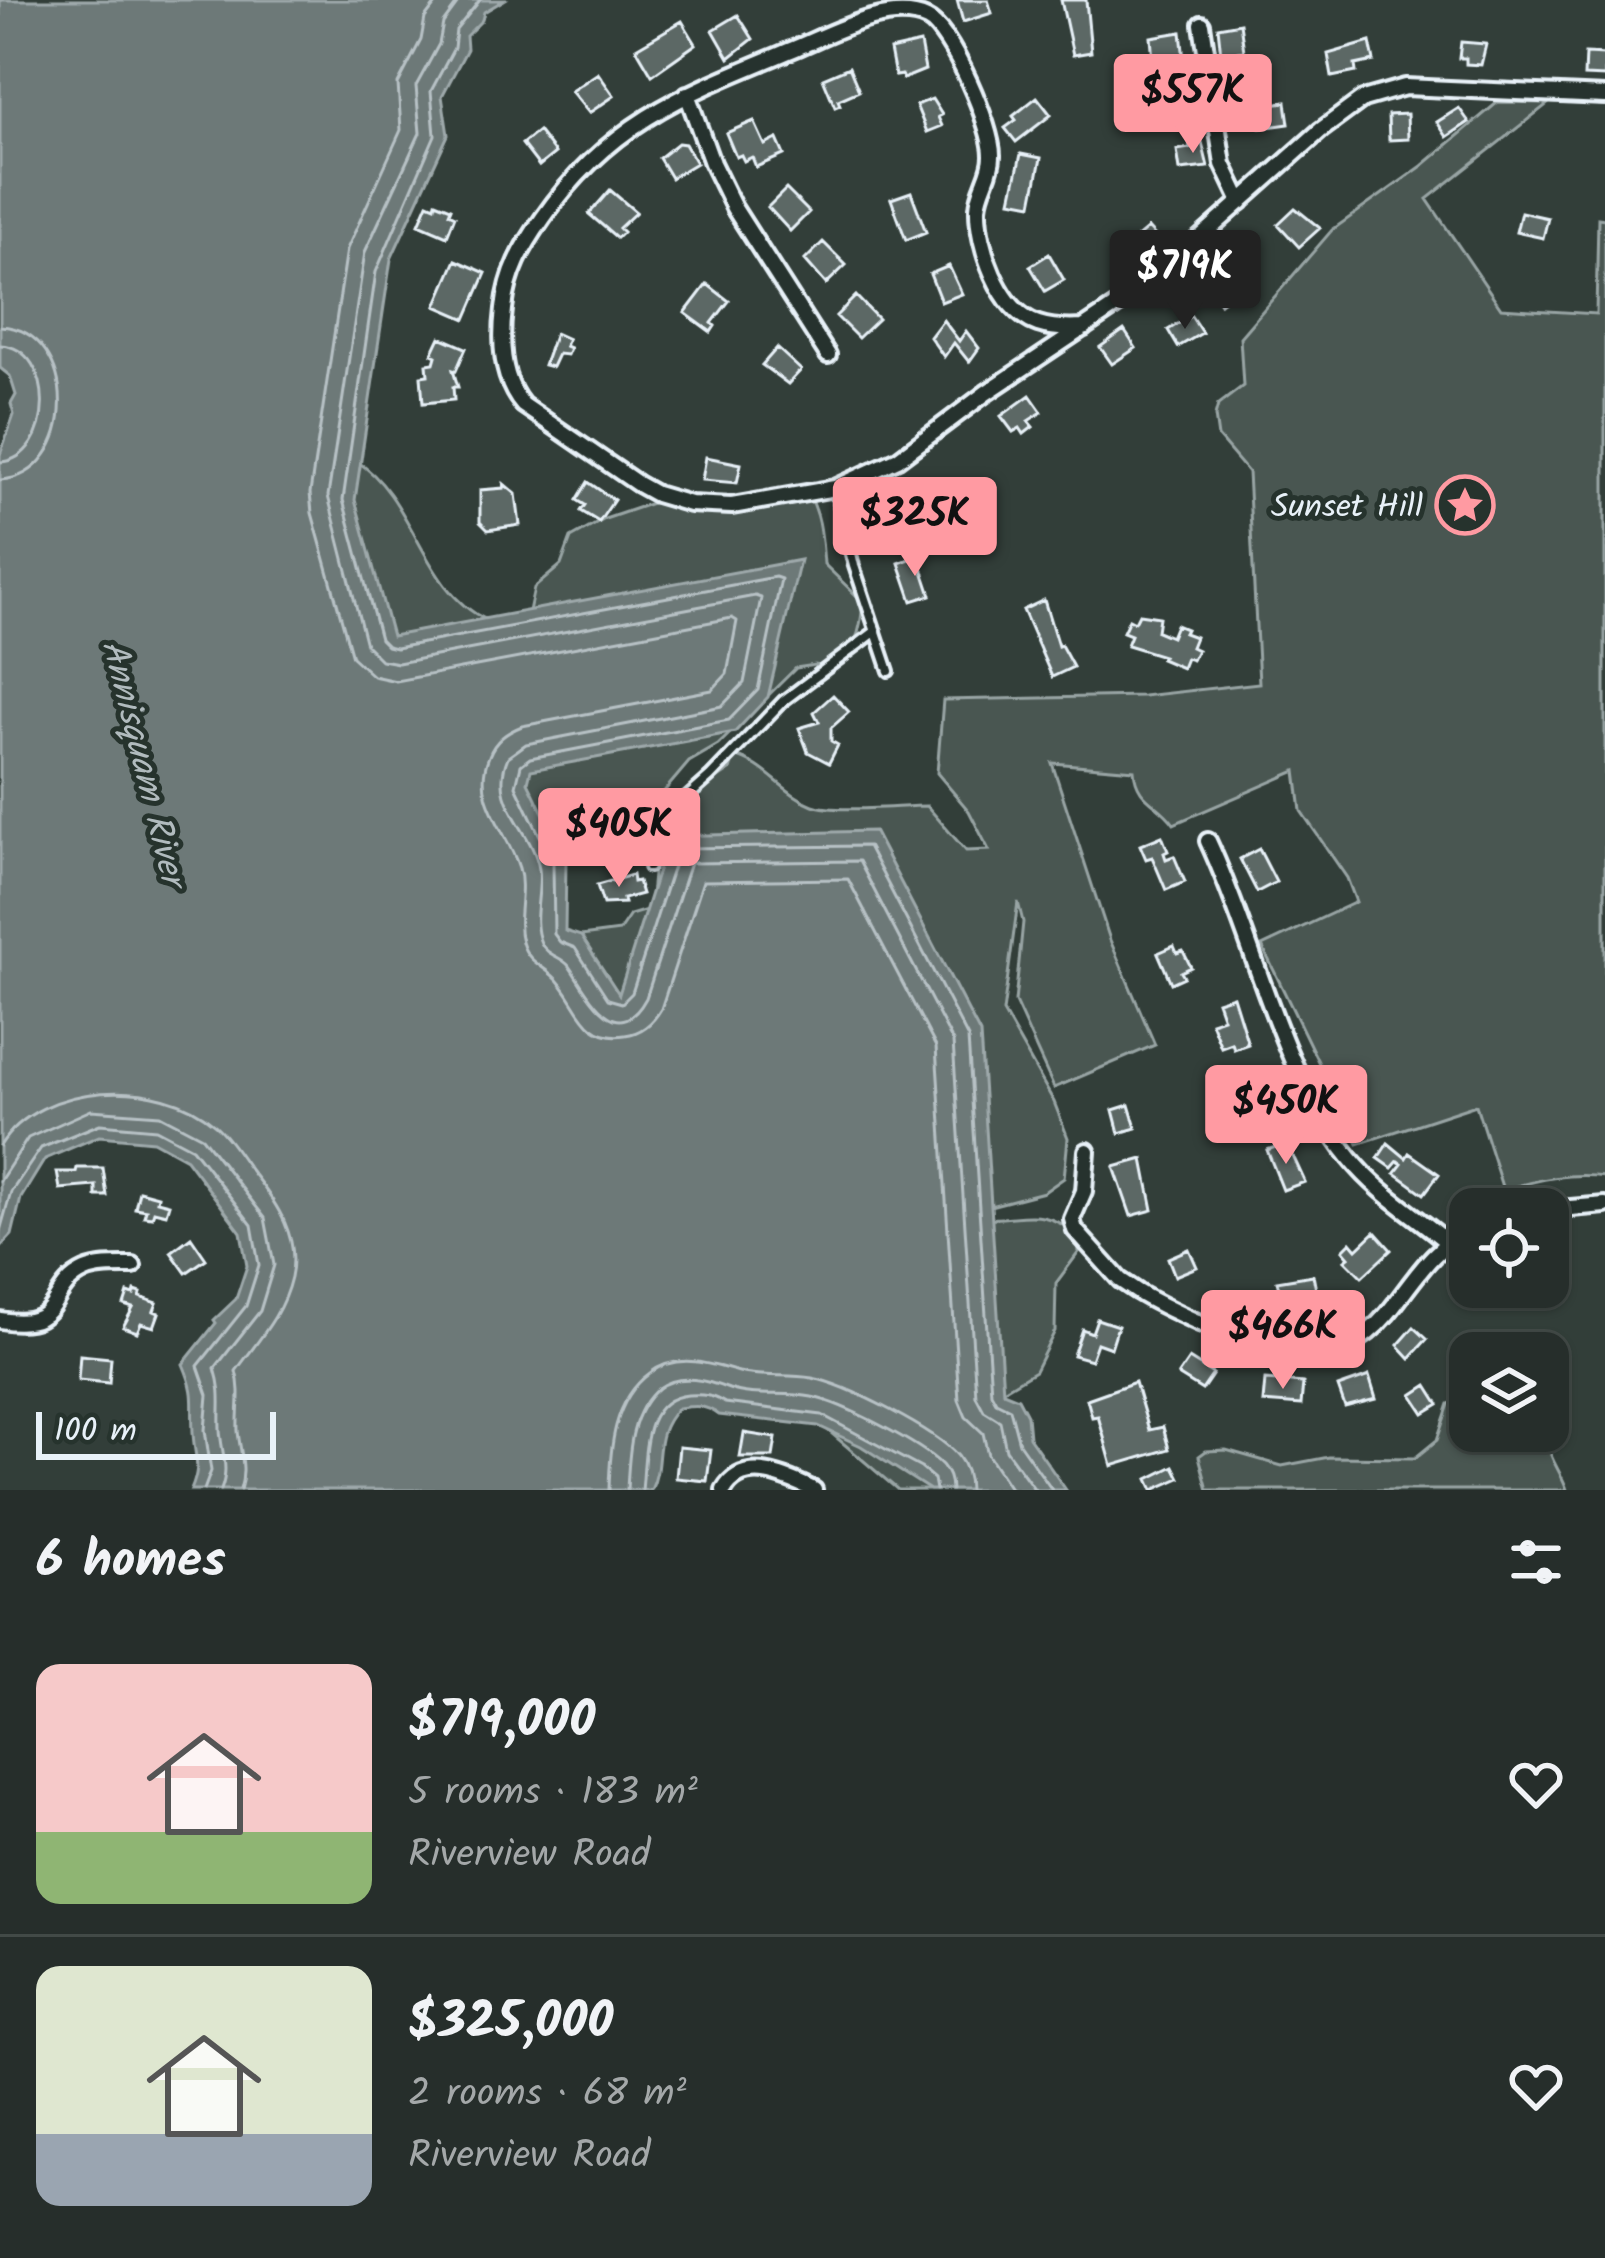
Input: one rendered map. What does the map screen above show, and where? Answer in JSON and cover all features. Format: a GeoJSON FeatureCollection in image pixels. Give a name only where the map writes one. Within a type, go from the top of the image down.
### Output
{"type":"FeatureCollection","features":[{"type":"Feature","properties":{"kind":"street"},"geometry":{"type":"LineString","coordinates":[[1084,328],[1036,324],[1023,316],[994,273],[979,232],[978,206],[993,154],[990,141],[954,48],[928,19],[898,14],[874,19],[687,94],[605,146],[556,198],[527,241],[509,278],[502,340],[511,386],[532,414],[656,494],[690,504],[732,506],[835,488],[898,459],[986,393],[1084,328],[1147,286],[1322,130],[1375,93],[1405,87],[1605,96]]}},
{"type":"Feature","properties":{"kind":"street"},"geometry":{"type":"LineString","coordinates":[[1202,24],[1223,164],[1241,202]]}},
{"type":"Feature","properties":{"kind":"street"},"geometry":{"type":"LineString","coordinates":[[687,94],[734,208],[828,355]]}},
{"type":"Feature","properties":{"kind":"street"},"geometry":{"type":"LineString","coordinates":[[1087,1151],[1084,1191],[1072,1219],[1075,1230],[1120,1280],[1138,1292],[1256,1350],[1302,1355],[1356,1343],[1376,1327],[1447,1242],[1394,1204],[1337,1142],[1285,1045],[1246,928],[1208,841]]}},
{"type":"Feature","properties":{"kind":"street"},"geometry":{"type":"LineString","coordinates":[[1569,1208],[1605,1205]]}},
{"type":"Feature","properties":{"kind":"street"},"geometry":{"type":"LineString","coordinates":[[0,1320],[36,1319],[48,1313],[70,1282],[86,1271],[133,1266]]}},
{"type":"Feature","properties":{"kind":"street"},"geometry":{"type":"LineString","coordinates":[[724,1490],[732,1478],[754,1471],[814,1490]]}},
{"type":"Feature","properties":{"kind":"lane"},"geometry":{"type":"LineString","coordinates":[[835,488],[854,566],[889,671]]}},
{"type":"Feature","properties":{"kind":"lane"},"geometry":{"type":"LineString","coordinates":[[649,867],[650,838],[656,825],[710,777],[783,700],[876,631]]}},
{"type":"Feature","properties":{"kind":"shaded area"},"geometry":{"type":"Polygon","coordinates":[[[1498,102],[1549,103],[1427,199],[1501,308],[1596,314],[1598,218],[1605,219],[1605,1177],[1553,1178],[1502,1188],[1476,1105],[1358,1144],[1262,946],[1356,902],[1347,878],[1301,811],[1296,771],[1174,824],[1139,788],[1134,770],[1052,763],[1110,940],[1155,1045],[1054,1088],[1015,1002],[1023,922],[1018,902],[1003,1012],[1054,1102],[1068,1138],[1064,1178],[1044,1192],[963,1213],[1049,1218],[1078,1236],[1079,1252],[1056,1283],[1055,1331],[1035,1371],[1003,1390],[996,1386],[1036,1490],[898,1490],[817,1421],[581,936],[619,931],[630,915],[650,909],[656,839],[683,802],[730,770],[734,756],[813,805],[851,809],[927,806],[966,851],[989,850],[969,811],[937,773],[943,700],[1143,696],[1259,683],[1248,472],[1218,437],[1218,405],[1243,386],[1240,337],[1332,230],[1422,166],[1498,102]]]}},
{"type":"Feature","properties":{"kind":"shaded area"},"geometry":{"type":"Polygon","coordinates":[[[355,460],[392,497],[432,566],[465,606],[491,622],[525,630],[534,588],[561,565],[571,538],[605,519],[652,503],[700,496],[736,502],[805,488],[818,515],[824,564],[863,602],[856,639],[832,669],[796,668],[718,745],[689,762],[661,795],[640,809],[615,814],[566,860],[553,849],[406,643],[379,627],[347,471],[355,460]]]}},
{"type":"Feature","properties":{"kind":"shaded area"},"geometry":{"type":"Polygon","coordinates":[[[1449,1404],[1449,1452],[1550,1452],[1567,1490],[1208,1490],[1199,1456],[1226,1450],[1282,1466],[1329,1457],[1415,1458],[1437,1440],[1449,1404]]]}},
{"type":"Feature","properties":{"kind":"water","name":"Annisquam River"},"geometry":{"type":"Polygon","coordinates":[[[0,0],[504,0],[484,12],[466,36],[467,49],[442,96],[448,135],[391,259],[355,500],[392,636],[800,560],[768,697],[735,732],[531,770],[528,782],[566,860],[565,931],[581,936],[619,994],[669,836],[874,831],[980,1034],[1003,1392],[1018,1398],[1027,1415],[1029,1437],[1066,1490],[930,1490],[861,1446],[818,1426],[719,1415],[694,1406],[678,1408],[669,1419],[651,1490],[191,1490],[196,1474],[192,1391],[183,1364],[214,1320],[236,1299],[247,1266],[241,1232],[186,1159],[153,1141],[99,1136],[45,1159],[21,1198],[12,1235],[0,1248],[0,455],[16,395],[10,376],[0,368],[0,0]]]}},
{"type":"Feature","properties":{"kind":"building"},"geometry":{"type":"Polygon","coordinates":[[[957,0],[988,0],[992,13],[963,22],[957,0]]]}},
{"type":"Feature","properties":{"kind":"building"},"geometry":{"type":"Polygon","coordinates":[[[1061,0],[1086,0],[1091,52],[1073,55],[1061,0]]]}},
{"type":"Feature","properties":{"kind":"building"},"geometry":{"type":"Polygon","coordinates":[[[738,15],[753,39],[729,58],[713,30],[738,15]]]}},
{"type":"Feature","properties":{"kind":"building"},"geometry":{"type":"Polygon","coordinates":[[[682,21],[696,44],[652,75],[636,48],[682,21]]]}},
{"type":"Feature","properties":{"kind":"building"},"geometry":{"type":"Polygon","coordinates":[[[1240,23],[1244,51],[1221,55],[1218,27],[1240,23]]]}},
{"type":"Feature","properties":{"kind":"building"},"geometry":{"type":"Polygon","coordinates":[[[1181,32],[1186,79],[1155,83],[1151,37],[1181,32]]]}},
{"type":"Feature","properties":{"kind":"building"},"geometry":{"type":"Polygon","coordinates":[[[1370,42],[1374,61],[1355,65],[1356,72],[1332,77],[1328,54],[1370,42]]]}},
{"type":"Feature","properties":{"kind":"building"},"geometry":{"type":"Polygon","coordinates":[[[1461,42],[1486,44],[1481,65],[1459,58],[1461,42]]]}},
{"type":"Feature","properties":{"kind":"building"},"geometry":{"type":"Polygon","coordinates":[[[920,43],[925,70],[903,79],[895,76],[890,50],[920,43]]]}},
{"type":"Feature","properties":{"kind":"building"},"geometry":{"type":"Polygon","coordinates":[[[1585,54],[1605,55],[1605,77],[1584,76],[1585,54]]]}},
{"type":"Feature","properties":{"kind":"building"},"geometry":{"type":"Polygon","coordinates":[[[849,67],[859,91],[838,100],[840,105],[835,107],[823,78],[849,67]]]}},
{"type":"Feature","properties":{"kind":"building"},"geometry":{"type":"Polygon","coordinates":[[[598,73],[614,96],[589,113],[571,91],[598,73]]]}},
{"type":"Feature","properties":{"kind":"building"},"geometry":{"type":"Polygon","coordinates":[[[1037,97],[1051,115],[1016,142],[1005,128],[1037,97]]]}},
{"type":"Feature","properties":{"kind":"building"},"geometry":{"type":"Polygon","coordinates":[[[932,99],[942,115],[938,117],[942,126],[927,132],[916,105],[932,99]]]}},
{"type":"Feature","properties":{"kind":"building"},"geometry":{"type":"Polygon","coordinates":[[[1286,102],[1289,124],[1260,128],[1256,106],[1286,102]]]}},
{"type":"Feature","properties":{"kind":"building"},"geometry":{"type":"Polygon","coordinates":[[[1459,108],[1469,122],[1447,137],[1437,122],[1459,108]]]}},
{"type":"Feature","properties":{"kind":"building"},"geometry":{"type":"Polygon","coordinates":[[[1407,114],[1408,139],[1389,140],[1388,115],[1407,114]]]}},
{"type":"Feature","properties":{"kind":"building"},"geometry":{"type":"Polygon","coordinates":[[[754,121],[765,145],[777,139],[784,155],[756,167],[752,157],[744,161],[741,155],[736,157],[726,133],[754,121]]]}},
{"type":"Feature","properties":{"kind":"building"},"geometry":{"type":"Polygon","coordinates":[[[538,131],[555,153],[539,166],[522,144],[538,131]]]}},
{"type":"Feature","properties":{"kind":"building"},"geometry":{"type":"Polygon","coordinates":[[[1201,138],[1208,167],[1180,170],[1177,150],[1190,148],[1189,140],[1201,138]]]}},
{"type":"Feature","properties":{"kind":"building"},"geometry":{"type":"Polygon","coordinates":[[[678,143],[685,144],[696,163],[671,178],[659,158],[678,143]]]}},
{"type":"Feature","properties":{"kind":"building"},"geometry":{"type":"Polygon","coordinates":[[[1021,154],[1041,158],[1032,204],[1011,200],[1021,154]]]}},
{"type":"Feature","properties":{"kind":"building"},"geometry":{"type":"Polygon","coordinates":[[[786,189],[809,212],[790,231],[768,207],[786,189]]]}},
{"type":"Feature","properties":{"kind":"building"},"geometry":{"type":"Polygon","coordinates":[[[610,190],[636,212],[619,228],[623,232],[617,238],[589,214],[610,190]]]}},
{"type":"Feature","properties":{"kind":"building"},"geometry":{"type":"Polygon","coordinates":[[[911,192],[926,232],[906,240],[891,199],[911,192]]]}},
{"type":"Feature","properties":{"kind":"building"},"geometry":{"type":"Polygon","coordinates":[[[436,202],[451,208],[449,213],[455,216],[447,236],[419,224],[428,203],[435,206],[436,202]]]}},
{"type":"Feature","properties":{"kind":"building"},"geometry":{"type":"Polygon","coordinates":[[[1295,208],[1320,228],[1299,247],[1278,224],[1295,208]]]}},
{"type":"Feature","properties":{"kind":"building"},"geometry":{"type":"Polygon","coordinates":[[[1521,212],[1548,218],[1543,238],[1516,232],[1521,212]]]}},
{"type":"Feature","properties":{"kind":"building"},"geometry":{"type":"Polygon","coordinates":[[[1148,228],[1161,242],[1148,253],[1130,243],[1148,228]]]}},
{"type":"Feature","properties":{"kind":"building"},"geometry":{"type":"Polygon","coordinates":[[[823,242],[846,265],[826,284],[805,260],[823,242]]]}},
{"type":"Feature","properties":{"kind":"building"},"geometry":{"type":"Polygon","coordinates":[[[1229,250],[1252,279],[1220,303],[1199,271],[1229,250]]]}},
{"type":"Feature","properties":{"kind":"building"},"geometry":{"type":"Polygon","coordinates":[[[1049,254],[1064,280],[1045,291],[1030,266],[1049,254]]]}},
{"type":"Feature","properties":{"kind":"building"},"geometry":{"type":"Polygon","coordinates":[[[456,260],[486,273],[466,319],[436,306],[456,260]]]}},
{"type":"Feature","properties":{"kind":"building"},"geometry":{"type":"Polygon","coordinates":[[[949,266],[962,294],[941,302],[930,274],[949,266]]]}},
{"type":"Feature","properties":{"kind":"building"},"geometry":{"type":"Polygon","coordinates":[[[707,284],[729,301],[712,323],[711,332],[685,313],[707,284]]]}},
{"type":"Feature","properties":{"kind":"building"},"geometry":{"type":"Polygon","coordinates":[[[856,296],[878,319],[858,338],[836,316],[856,296]]]}},
{"type":"Feature","properties":{"kind":"building"},"geometry":{"type":"Polygon","coordinates":[[[1191,316],[1202,333],[1178,347],[1168,330],[1191,316]]]}},
{"type":"Feature","properties":{"kind":"building"},"geometry":{"type":"Polygon","coordinates":[[[943,320],[959,341],[966,331],[979,348],[969,362],[954,343],[944,357],[930,337],[943,320]]]}},
{"type":"Feature","properties":{"kind":"building"},"geometry":{"type":"Polygon","coordinates":[[[1124,330],[1136,348],[1112,364],[1100,347],[1124,330]]]}},
{"type":"Feature","properties":{"kind":"building"},"geometry":{"type":"Polygon","coordinates":[[[555,333],[568,339],[565,346],[570,348],[567,355],[558,354],[552,367],[544,365],[555,333]]]}},
{"type":"Feature","properties":{"kind":"building"},"geometry":{"type":"Polygon","coordinates":[[[440,337],[466,348],[453,370],[458,387],[453,387],[454,400],[423,403],[421,376],[428,375],[427,364],[434,363],[432,354],[440,337]]]}},
{"type":"Feature","properties":{"kind":"building"},"geometry":{"type":"Polygon","coordinates":[[[777,348],[801,370],[788,384],[762,365],[777,348]]]}},
{"type":"Feature","properties":{"kind":"building"},"geometry":{"type":"Polygon","coordinates":[[[1030,395],[1042,412],[1028,421],[1033,427],[1024,434],[1020,428],[1013,432],[1001,416],[1030,395]]]}},
{"type":"Feature","properties":{"kind":"building"},"geometry":{"type":"Polygon","coordinates":[[[706,457],[741,464],[737,483],[702,480],[706,457]]]}},
{"type":"Feature","properties":{"kind":"building"},"geometry":{"type":"Polygon","coordinates":[[[588,482],[614,500],[599,522],[581,511],[585,505],[577,500],[588,482]]]}},
{"type":"Feature","properties":{"kind":"building"},"geometry":{"type":"Polygon","coordinates":[[[504,484],[516,494],[520,525],[488,530],[480,522],[480,490],[504,488],[504,484]]]}},
{"type":"Feature","properties":{"kind":"building"},"geometry":{"type":"Polygon","coordinates":[[[918,556],[931,595],[912,601],[899,563],[918,556]]]}},
{"type":"Feature","properties":{"kind":"building"},"geometry":{"type":"Polygon","coordinates":[[[1044,600],[1058,646],[1073,667],[1052,677],[1023,610],[1044,600]]]}},
{"type":"Feature","properties":{"kind":"building"},"geometry":{"type":"Polygon","coordinates":[[[1139,614],[1159,617],[1157,631],[1171,637],[1176,625],[1186,629],[1184,633],[1195,637],[1191,647],[1197,650],[1192,660],[1186,658],[1182,668],[1161,659],[1163,656],[1127,645],[1131,635],[1123,632],[1129,619],[1135,622],[1139,614]]]}},
{"type":"Feature","properties":{"kind":"building"},"geometry":{"type":"Polygon","coordinates":[[[833,695],[849,712],[831,728],[831,741],[838,745],[829,763],[808,752],[799,728],[819,722],[814,712],[833,695]]]}},
{"type":"Feature","properties":{"kind":"building"},"geometry":{"type":"Polygon","coordinates":[[[1162,836],[1166,859],[1174,856],[1185,882],[1166,890],[1152,857],[1146,859],[1140,845],[1162,836]]]}},
{"type":"Feature","properties":{"kind":"building"},"geometry":{"type":"Polygon","coordinates":[[[1259,849],[1276,882],[1257,892],[1240,859],[1259,849]]]}},
{"type":"Feature","properties":{"kind":"building"},"geometry":{"type":"Polygon","coordinates":[[[632,875],[642,894],[623,899],[624,903],[603,904],[597,885],[632,875]]]}},
{"type":"Feature","properties":{"kind":"building"},"geometry":{"type":"Polygon","coordinates":[[[1174,946],[1177,953],[1183,951],[1191,967],[1171,983],[1158,953],[1174,946]]]}},
{"type":"Feature","properties":{"kind":"building"},"geometry":{"type":"Polygon","coordinates":[[[1233,996],[1248,1044],[1234,1049],[1232,1043],[1221,1047],[1211,1022],[1223,1018],[1217,1001],[1233,996]]]}},
{"type":"Feature","properties":{"kind":"building"},"geometry":{"type":"Polygon","coordinates":[[[1267,1069],[1289,1115],[1268,1125],[1247,1079],[1267,1069]]]}},
{"type":"Feature","properties":{"kind":"building"},"geometry":{"type":"Polygon","coordinates":[[[1129,1105],[1136,1128],[1119,1133],[1113,1110],[1129,1105]]]}},
{"type":"Feature","properties":{"kind":"building"},"geometry":{"type":"Polygon","coordinates":[[[1287,1143],[1305,1182],[1283,1190],[1267,1150],[1287,1143]]]}},
{"type":"Feature","properties":{"kind":"building"},"geometry":{"type":"Polygon","coordinates":[[[1388,1143],[1439,1174],[1424,1194],[1395,1173],[1402,1164],[1398,1161],[1392,1168],[1378,1158],[1388,1143]]]}},
{"type":"Feature","properties":{"kind":"building"},"geometry":{"type":"Polygon","coordinates":[[[1143,1159],[1153,1210],[1131,1216],[1114,1167],[1143,1159]]]}},
{"type":"Feature","properties":{"kind":"building"},"geometry":{"type":"Polygon","coordinates":[[[77,1168],[103,1168],[107,1196],[96,1196],[96,1186],[60,1189],[57,1172],[76,1172],[77,1168]]]}},
{"type":"Feature","properties":{"kind":"building"},"geometry":{"type":"Polygon","coordinates":[[[139,1191],[169,1204],[166,1214],[154,1211],[152,1217],[144,1216],[146,1210],[135,1208],[139,1191]]]}},
{"type":"Feature","properties":{"kind":"building"},"geometry":{"type":"Polygon","coordinates":[[[1375,1232],[1391,1250],[1362,1277],[1345,1260],[1349,1257],[1343,1250],[1351,1242],[1357,1249],[1375,1232]]]}},
{"type":"Feature","properties":{"kind":"building"},"geometry":{"type":"Polygon","coordinates":[[[191,1237],[206,1259],[186,1273],[171,1252],[191,1237]]]}},
{"type":"Feature","properties":{"kind":"building"},"geometry":{"type":"Polygon","coordinates":[[[1189,1249],[1197,1267],[1175,1276],[1168,1258],[1189,1249]]]}},
{"type":"Feature","properties":{"kind":"building"},"geometry":{"type":"Polygon","coordinates":[[[1313,1275],[1317,1295],[1282,1303],[1277,1281],[1313,1275]]]}},
{"type":"Feature","properties":{"kind":"building"},"geometry":{"type":"Polygon","coordinates":[[[135,1291],[157,1303],[154,1311],[159,1313],[154,1327],[141,1323],[137,1332],[123,1327],[133,1308],[124,1305],[128,1293],[135,1291]]]}},
{"type":"Feature","properties":{"kind":"building"},"geometry":{"type":"Polygon","coordinates":[[[1097,1319],[1118,1326],[1111,1348],[1097,1343],[1091,1360],[1073,1355],[1082,1329],[1092,1333],[1097,1319]]]}},
{"type":"Feature","properties":{"kind":"building"},"geometry":{"type":"Polygon","coordinates":[[[1414,1327],[1427,1339],[1410,1358],[1398,1345],[1414,1327]]]}},
{"type":"Feature","properties":{"kind":"building"},"geometry":{"type":"Polygon","coordinates":[[[80,1355],[111,1358],[109,1383],[78,1380],[80,1355]]]}},
{"type":"Feature","properties":{"kind":"building"},"geometry":{"type":"Polygon","coordinates":[[[1189,1359],[1213,1374],[1202,1390],[1178,1375],[1189,1359]]]}},
{"type":"Feature","properties":{"kind":"building"},"geometry":{"type":"Polygon","coordinates":[[[1369,1376],[1376,1399],[1345,1407],[1338,1387],[1369,1376]]]}},
{"type":"Feature","properties":{"kind":"building"},"geometry":{"type":"Polygon","coordinates":[[[1265,1380],[1303,1383],[1301,1405],[1263,1402],[1265,1380]]]}},
{"type":"Feature","properties":{"kind":"building"},"geometry":{"type":"Polygon","coordinates":[[[1135,1382],[1149,1430],[1163,1427],[1169,1449],[1112,1466],[1098,1416],[1092,1417],[1087,1399],[1135,1382]]]}},
{"type":"Feature","properties":{"kind":"building"},"geometry":{"type":"Polygon","coordinates":[[[1427,1385],[1439,1404],[1424,1413],[1412,1395],[1427,1385]]]}},
{"type":"Feature","properties":{"kind":"building"},"geometry":{"type":"Polygon","coordinates":[[[744,1433],[776,1438],[773,1457],[740,1457],[744,1433]]]}},
{"type":"Feature","properties":{"kind":"building"},"geometry":{"type":"Polygon","coordinates":[[[679,1447],[711,1450],[707,1481],[676,1478],[679,1447]]]}},
{"type":"Feature","properties":{"kind":"building"},"geometry":{"type":"Polygon","coordinates":[[[1174,1466],[1180,1478],[1153,1490],[1148,1479],[1174,1466]]]}},
{"type":"Feature","properties":{"kind":"place","name":"Sunset Hill"},"geometry":{"type":"Point","coordinates":[1465,505]}}]}
